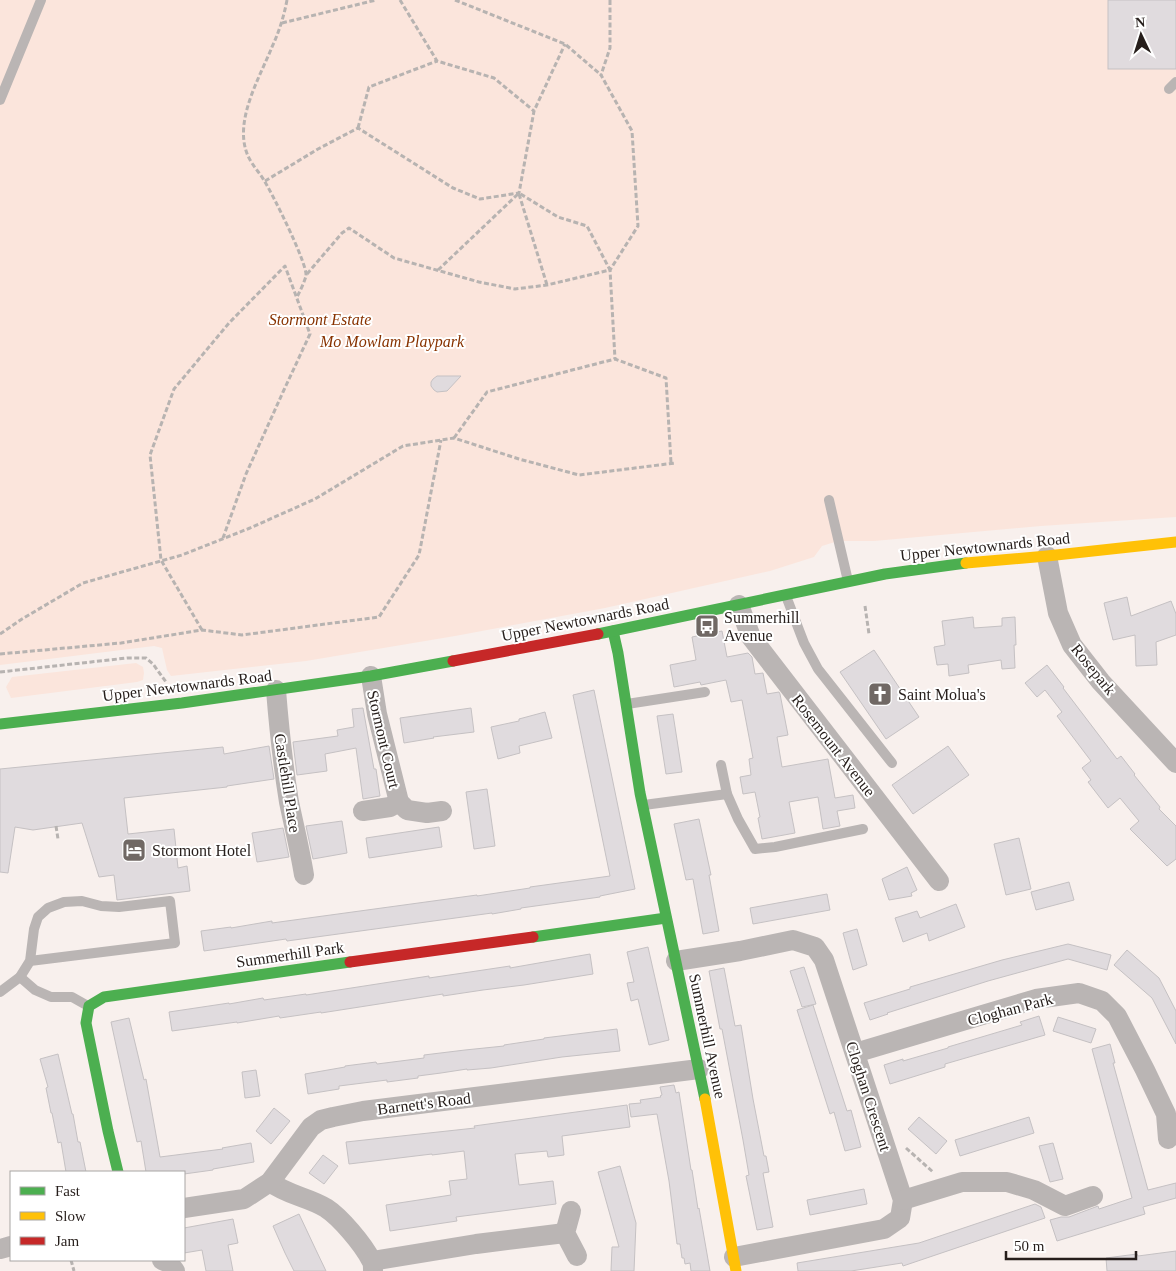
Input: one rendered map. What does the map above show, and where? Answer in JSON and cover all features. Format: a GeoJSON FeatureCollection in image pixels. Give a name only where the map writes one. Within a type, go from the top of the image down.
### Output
{"type":"FeatureCollection","features":[{"type":"Feature","properties":{"kind":"main road","name":"Upper Newtownards Road"},"geometry":{"type":"LineString","coordinates":[[0,724],[182,703],[371,676],[613,631],[913,569],[1176,542]]}},
{"type":"Feature","properties":{"kind":"main road","name":"Summerhill Avenue"},"geometry":{"type":"LineString","coordinates":[[613,631],[643,806],[699,1068],[735,1264]]}},
{"type":"Feature","properties":{"kind":"main road","name":"Summerhill Park"},"geometry":{"type":"LineString","coordinates":[[89,1006],[104,997],[666,918]]}},
{"type":"Feature","properties":{"kind":"main road"},"geometry":{"type":"LineString","coordinates":[[89,1006],[86,1023],[118,1171]]}},
{"type":"Feature","properties":{"kind":"street","name":"Rosepark"},"geometry":{"type":"LineString","coordinates":[[1048,556],[1058,613],[1072,645],[1101,682],[1176,763]]}},
{"type":"Feature","properties":{"kind":"street","name":"Rosemount Avenue"},"geometry":{"type":"LineString","coordinates":[[739,605],[751,637],[938,881]]}},
{"type":"Feature","properties":{"kind":"street","name":"Stormont Court"},"geometry":{"type":"LineString","coordinates":[[371,676],[377,714],[399,802],[407,810],[427,813],[442,811]]}},
{"type":"Feature","properties":{"kind":"street","name":"Castlehill Place"},"geometry":{"type":"LineString","coordinates":[[276,690],[281,748],[304,875]]}},
{"type":"Feature","properties":{"kind":"street","name":"Stormont Court"},"geometry":{"type":"LineString","coordinates":[[363,811],[390,807],[399,802]]}},
{"type":"Feature","properties":{"kind":"street","name":"Cloghan Crescent"},"geometry":{"type":"LineString","coordinates":[[676,961],[793,940],[815,947],[824,960],[903,1200]]}},
{"type":"Feature","properties":{"kind":"street","name":"Cloghan Park"},"geometry":{"type":"LineString","coordinates":[[855,1053],[1036,999],[1079,993],[1102,1000],[1117,1016],[1166,1114],[1168,1139]]}},
{"type":"Feature","properties":{"kind":"street","name":"Barnett's Road"},"geometry":{"type":"LineString","coordinates":[[185,1208],[244,1199],[270,1182],[312,1127],[321,1120],[409,1105],[699,1068]]}},
{"type":"Feature","properties":{"kind":"street"},"geometry":{"type":"LineString","coordinates":[[270,1182],[280,1189],[325,1207],[332,1212],[355,1238],[373,1266],[476,1244],[565,1233]]}},
{"type":"Feature","properties":{"kind":"street"},"geometry":{"type":"LineString","coordinates":[[735,1264],[884,1230],[900,1218],[903,1200],[962,1182],[1007,1182],[1034,1190],[1065,1206],[1093,1196]]}},
{"type":"Feature","properties":{"kind":"street"},"geometry":{"type":"LineString","coordinates":[[571,1211],[565,1233],[578,1256]]}},
{"type":"Feature","properties":{"kind":"street"},"geometry":{"type":"LineString","coordinates":[[164,1261],[169,1263],[175,1271]]}},
{"type":"Feature","properties":{"kind":"lane"},"geometry":{"type":"LineString","coordinates":[[0,100],[41,0]]}},
{"type":"Feature","properties":{"kind":"lane"},"geometry":{"type":"LineString","coordinates":[[829,500],[848,582]]}},
{"type":"Feature","properties":{"kind":"lane"},"geometry":{"type":"LineString","coordinates":[[786,595],[804,643],[818,669],[892,763]]}},
{"type":"Feature","properties":{"kind":"lane"},"geometry":{"type":"LineString","coordinates":[[626,704],[705,692]]}},
{"type":"Feature","properties":{"kind":"lane"},"geometry":{"type":"LineString","coordinates":[[721,766],[727,794],[738,819],[755,849],[775,848],[863,829]]}},
{"type":"Feature","properties":{"kind":"lane"},"geometry":{"type":"LineString","coordinates":[[643,806],[727,794]]}},
{"type":"Feature","properties":{"kind":"lane"},"geometry":{"type":"LineString","coordinates":[[0,992],[20,977],[30,961],[34,929],[38,918],[48,908],[64,902],[82,901],[101,906],[119,907],[170,901],[175,944],[30,961]]}},
{"type":"Feature","properties":{"kind":"lane"},"geometry":{"type":"LineString","coordinates":[[20,977],[35,990],[51,997],[72,997],[89,1006]]}},
{"type":"Feature","properties":{"kind":"path"},"geometry":{"type":"LineString","coordinates":[[288,0],[273,46],[255,84],[245,119],[244,141],[248,157],[265,182],[300,252],[306,274]]}},
{"type":"Feature","properties":{"kind":"path"},"geometry":{"type":"LineString","coordinates":[[282,22],[376,0]]}},
{"type":"Feature","properties":{"kind":"path"},"geometry":{"type":"LineString","coordinates":[[400,0],[437,60]]}},
{"type":"Feature","properties":{"kind":"path"},"geometry":{"type":"LineString","coordinates":[[297,298],[306,274],[342,233],[349,228],[394,258],[479,282],[515,289],[547,285],[610,270],[638,226],[632,132],[601,75],[565,44],[455,0]]}},
{"type":"Feature","properties":{"kind":"path"},"geometry":{"type":"LineString","coordinates":[[601,75],[610,48],[610,0]]}},
{"type":"Feature","properties":{"kind":"path"},"geometry":{"type":"LineString","coordinates":[[547,285],[519,193],[534,112],[565,44]]}},
{"type":"Feature","properties":{"kind":"path"},"geometry":{"type":"LineString","coordinates":[[265,182],[318,149],[358,128],[369,88],[437,60],[494,78],[534,112]]}},
{"type":"Feature","properties":{"kind":"path"},"geometry":{"type":"LineString","coordinates":[[358,128],[453,188],[480,199],[519,193],[558,217],[587,226],[610,270],[614,359]]}},
{"type":"Feature","properties":{"kind":"path"},"geometry":{"type":"LineString","coordinates":[[438,270],[519,193]]}},
{"type":"Feature","properties":{"kind":"path"},"geometry":{"type":"LineString","coordinates":[[202,630],[161,560],[150,455],[174,388],[229,323],[285,266],[310,334],[246,474],[223,539]]}},
{"type":"Feature","properties":{"kind":"path"},"geometry":{"type":"LineString","coordinates":[[454,438],[487,392],[614,359],[666,378],[671,463]]}},
{"type":"Feature","properties":{"kind":"path"},"geometry":{"type":"LineString","coordinates":[[0,634],[83,583],[182,555],[250,528],[315,499],[403,446],[454,438],[519,459],[579,475],[675,463]]}},
{"type":"Feature","properties":{"kind":"path"},"geometry":{"type":"LineString","coordinates":[[0,654],[121,643],[202,630],[242,635],[379,617],[419,555],[441,440]]}},
{"type":"Feature","properties":{"kind":"path"},"geometry":{"type":"LineString","coordinates":[[865,606],[869,634]]}},
{"type":"Feature","properties":{"kind":"path"},"geometry":{"type":"LineString","coordinates":[[0,672],[127,658],[146,658],[153,664],[166,682]]}},
{"type":"Feature","properties":{"kind":"path"},"geometry":{"type":"LineString","coordinates":[[56,826],[58,839]]}},
{"type":"Feature","properties":{"kind":"path"},"geometry":{"type":"LineString","coordinates":[[882,1136],[897,1140],[939,1177],[946,1186]]}},
{"type":"Feature","properties":{"kind":"green space","name":"Stormont Estate"},"geometry":{"type":"Polygon","coordinates":[[[0,0],[1176,0],[1176,517],[1041,526],[874,541],[838,541],[822,546],[814,557],[770,571],[605,608],[306,661],[171,676],[167,670],[162,648],[154,646],[0,665],[0,0]]]}},
{"type":"Feature","properties":{"kind":"green space"},"geometry":{"type":"Polygon","coordinates":[[[136,663],[143,667],[144,673],[143,680],[137,682],[11,698],[6,687],[12,677],[136,663]]]}},
{"type":"Feature","properties":{"kind":"building"},"geometry":{"type":"Polygon","coordinates":[[[1108,0],[1176,0],[1176,69],[1108,69],[1108,0]]]}},
{"type":"Feature","properties":{"kind":"building"},"geometry":{"type":"Polygon","coordinates":[[[437,376],[461,376],[447,391],[437,392],[431,386],[431,382],[437,376]]]}},
{"type":"Feature","properties":{"kind":"building"},"geometry":{"type":"Polygon","coordinates":[[[1127,597],[1131,616],[1171,601],[1176,614],[1176,635],[1156,642],[1157,665],[1136,666],[1135,635],[1113,640],[1104,603],[1127,597]]]}},
{"type":"Feature","properties":{"kind":"building"},"geometry":{"type":"Polygon","coordinates":[[[973,617],[974,628],[1002,626],[1002,618],[1015,617],[1015,668],[1002,669],[1001,660],[968,665],[969,673],[949,676],[948,664],[937,665],[934,647],[945,645],[942,621],[973,617]]]}},
{"type":"Feature","properties":{"kind":"building"},"geometry":{"type":"Polygon","coordinates":[[[722,631],[727,657],[748,653],[752,657],[755,674],[763,673],[767,694],[779,692],[780,694],[788,735],[777,737],[782,767],[828,759],[835,798],[853,795],[855,808],[837,811],[840,826],[823,829],[818,797],[789,802],[795,833],[762,839],[755,792],[743,794],[740,777],[751,775],[749,759],[753,758],[742,700],[731,702],[726,680],[701,685],[700,682],[674,687],[670,665],[696,660],[692,637],[722,631]]]}},
{"type":"Feature","properties":{"kind":"building","name":"Saint Molua's"},"geometry":{"type":"Polygon","coordinates":[[[874,650],[919,717],[886,739],[840,672],[874,650]]]}},
{"type":"Feature","properties":{"kind":"building"},"geometry":{"type":"Polygon","coordinates":[[[1047,665],[1117,759],[1121,756],[1160,807],[1159,809],[1176,826],[1176,859],[1167,866],[1130,829],[1139,821],[1120,798],[1108,808],[1088,782],[1091,780],[1082,768],[1091,761],[1057,716],[1062,712],[1045,690],[1037,697],[1025,683],[1047,665]]]}},
{"type":"Feature","properties":{"kind":"building"},"geometry":{"type":"Polygon","coordinates":[[[594,690],[635,889],[600,897],[492,914],[204,951],[201,931],[477,896],[610,876],[573,695],[594,690]]]}},
{"type":"Feature","properties":{"kind":"building"},"geometry":{"type":"Polygon","coordinates":[[[363,708],[380,796],[363,799],[356,748],[325,754],[327,771],[297,775],[293,742],[338,736],[337,730],[354,727],[352,709],[363,708]]]}},
{"type":"Feature","properties":{"kind":"building"},"geometry":{"type":"Polygon","coordinates":[[[471,708],[474,732],[404,743],[400,718],[471,708]]]}},
{"type":"Feature","properties":{"kind":"building"},"geometry":{"type":"Polygon","coordinates":[[[545,712],[552,738],[519,746],[520,753],[498,759],[491,727],[519,721],[519,719],[545,712]]]}},
{"type":"Feature","properties":{"kind":"building"},"geometry":{"type":"Polygon","coordinates":[[[673,714],[682,772],[666,774],[657,716],[673,714]]]}},
{"type":"Feature","properties":{"kind":"building","name":"Stormont Hotel"},"geometry":{"type":"Polygon","coordinates":[[[269,746],[274,779],[227,787],[124,798],[128,834],[174,829],[178,868],[187,866],[190,891],[117,900],[114,875],[99,877],[82,823],[33,830],[15,827],[8,873],[0,872],[0,769],[223,747],[224,754],[269,746]]]}},
{"type":"Feature","properties":{"kind":"building"},"geometry":{"type":"Polygon","coordinates":[[[948,746],[969,775],[913,814],[892,785],[948,746]]]}},
{"type":"Feature","properties":{"kind":"building"},"geometry":{"type":"Polygon","coordinates":[[[487,789],[495,846],[474,849],[466,792],[487,789]]]}},
{"type":"Feature","properties":{"kind":"building"},"geometry":{"type":"Polygon","coordinates":[[[699,819],[711,875],[709,875],[719,931],[703,934],[693,879],[686,880],[674,824],[699,819]]]}},
{"type":"Feature","properties":{"kind":"building"},"geometry":{"type":"Polygon","coordinates":[[[342,821],[347,853],[313,859],[306,826],[342,821]]]}},
{"type":"Feature","properties":{"kind":"building"},"geometry":{"type":"Polygon","coordinates":[[[439,827],[442,847],[369,858],[366,838],[439,827]]]}},
{"type":"Feature","properties":{"kind":"building"},"geometry":{"type":"Polygon","coordinates":[[[283,828],[289,857],[257,862],[252,833],[283,828]]]}},
{"type":"Feature","properties":{"kind":"building"},"geometry":{"type":"Polygon","coordinates":[[[1019,838],[1031,889],[1006,895],[994,844],[1019,838]]]}},
{"type":"Feature","properties":{"kind":"building"},"geometry":{"type":"Polygon","coordinates":[[[907,867],[917,890],[911,893],[912,896],[889,900],[882,879],[907,867]]]}},
{"type":"Feature","properties":{"kind":"building"},"geometry":{"type":"Polygon","coordinates":[[[1069,882],[1074,900],[1036,910],[1031,892],[1069,882]]]}},
{"type":"Feature","properties":{"kind":"building"},"geometry":{"type":"Polygon","coordinates":[[[827,894],[830,910],[753,924],[750,908],[827,894]]]}},
{"type":"Feature","properties":{"kind":"building"},"geometry":{"type":"Polygon","coordinates":[[[956,904],[965,927],[929,941],[927,933],[903,942],[895,918],[917,911],[920,918],[956,904]]]}},
{"type":"Feature","properties":{"kind":"building"},"geometry":{"type":"Polygon","coordinates":[[[857,929],[867,965],[853,970],[843,933],[857,929]]]}},
{"type":"Feature","properties":{"kind":"building"},"geometry":{"type":"Polygon","coordinates":[[[1068,944],[1111,955],[1107,970],[1068,959],[988,981],[870,1020],[864,1003],[910,989],[910,987],[1002,960],[1068,944]]]}},
{"type":"Feature","properties":{"kind":"building"},"geometry":{"type":"Polygon","coordinates":[[[648,947],[669,1040],[649,1045],[638,999],[631,1001],[627,983],[634,982],[627,952],[648,947]]]}},
{"type":"Feature","properties":{"kind":"building"},"geometry":{"type":"Polygon","coordinates":[[[1127,950],[1159,978],[1176,1011],[1176,1044],[1152,998],[1114,965],[1127,950]]]}},
{"type":"Feature","properties":{"kind":"building"},"geometry":{"type":"Polygon","coordinates":[[[590,954],[593,974],[321,1013],[280,1018],[279,1016],[172,1031],[169,1012],[263,998],[264,1000],[306,995],[429,976],[429,978],[510,966],[510,968],[590,954]]]}},
{"type":"Feature","properties":{"kind":"building"},"geometry":{"type":"Polygon","coordinates":[[[804,967],[816,1004],[802,1007],[790,971],[804,967]]]}},
{"type":"Feature","properties":{"kind":"building"},"geometry":{"type":"Polygon","coordinates":[[[724,968],[735,1026],[741,1025],[753,1099],[769,1172],[763,1173],[773,1227],[757,1230],[746,1176],[749,1175],[743,1140],[709,971],[724,968]]]}},
{"type":"Feature","properties":{"kind":"building"},"geometry":{"type":"Polygon","coordinates":[[[813,1005],[847,1111],[851,1110],[861,1147],[845,1151],[834,1112],[830,1114],[797,1010],[813,1005]]]}},
{"type":"Feature","properties":{"kind":"building"},"geometry":{"type":"Polygon","coordinates":[[[1039,1016],[1045,1035],[945,1064],[945,1067],[890,1084],[884,1065],[1022,1025],[1020,1022],[1039,1016]]]}},
{"type":"Feature","properties":{"kind":"building"},"geometry":{"type":"Polygon","coordinates":[[[1058,1017],[1096,1029],[1091,1043],[1053,1031],[1058,1017]]]}},
{"type":"Feature","properties":{"kind":"building"},"geometry":{"type":"Polygon","coordinates":[[[129,1018],[144,1080],[146,1079],[160,1157],[223,1149],[251,1143],[254,1162],[185,1174],[185,1171],[146,1171],[141,1141],[137,1142],[111,1022],[129,1018]]]}},
{"type":"Feature","properties":{"kind":"building"},"geometry":{"type":"Polygon","coordinates":[[[617,1029],[620,1051],[562,1057],[491,1068],[467,1069],[387,1082],[387,1080],[339,1086],[339,1089],[308,1094],[305,1074],[345,1066],[424,1058],[424,1055],[504,1046],[544,1038],[617,1029]]]}},
{"type":"Feature","properties":{"kind":"building"},"geometry":{"type":"Polygon","coordinates":[[[1110,1044],[1115,1063],[1113,1063],[1148,1190],[1176,1183],[1176,1198],[1143,1207],[1145,1214],[1057,1241],[1050,1220],[1069,1217],[1098,1206],[1099,1209],[1132,1198],[1092,1049],[1110,1044]]]}},
{"type":"Feature","properties":{"kind":"building"},"geometry":{"type":"Polygon","coordinates":[[[58,1054],[86,1171],[66,1171],[61,1142],[58,1143],[46,1088],[48,1087],[40,1059],[58,1054]]]}},
{"type":"Feature","properties":{"kind":"building"},"geometry":{"type":"Polygon","coordinates":[[[256,1070],[260,1096],[245,1098],[242,1072],[256,1070]]]}},
{"type":"Feature","properties":{"kind":"building"},"geometry":{"type":"Polygon","coordinates":[[[674,1085],[676,1093],[679,1092],[710,1271],[691,1271],[690,1263],[685,1264],[680,1244],[677,1244],[669,1181],[657,1114],[631,1117],[629,1104],[641,1103],[640,1100],[661,1097],[660,1087],[674,1085]]]}},
{"type":"Feature","properties":{"kind":"building"},"geometry":{"type":"Polygon","coordinates":[[[627,1105],[630,1127],[562,1136],[564,1155],[548,1157],[547,1151],[515,1154],[519,1185],[553,1181],[556,1204],[456,1217],[457,1221],[390,1231],[386,1205],[451,1195],[449,1181],[467,1179],[464,1151],[349,1164],[346,1142],[475,1128],[474,1126],[627,1105]]]}},
{"type":"Feature","properties":{"kind":"building"},"geometry":{"type":"Polygon","coordinates":[[[274,1108],[290,1121],[271,1144],[256,1131],[274,1108]]]}},
{"type":"Feature","properties":{"kind":"building"},"geometry":{"type":"Polygon","coordinates":[[[919,1117],[947,1141],[936,1154],[908,1129],[919,1117]]]}},
{"type":"Feature","properties":{"kind":"building"},"geometry":{"type":"Polygon","coordinates":[[[1029,1117],[1034,1133],[960,1156],[955,1140],[1029,1117]]]}},
{"type":"Feature","properties":{"kind":"building"},"geometry":{"type":"Polygon","coordinates":[[[1053,1143],[1063,1179],[1050,1182],[1039,1146],[1053,1143]]]}},
{"type":"Feature","properties":{"kind":"building"},"geometry":{"type":"Polygon","coordinates":[[[323,1155],[338,1166],[324,1184],[309,1173],[323,1155]]]}},
{"type":"Feature","properties":{"kind":"building"},"geometry":{"type":"Polygon","coordinates":[[[620,1166],[636,1223],[634,1271],[611,1271],[612,1247],[619,1247],[598,1172],[620,1166]]]}},
{"type":"Feature","properties":{"kind":"building"},"geometry":{"type":"Polygon","coordinates":[[[864,1189],[867,1204],[810,1215],[807,1200],[864,1189]]]}},
{"type":"Feature","properties":{"kind":"building"},"geometry":{"type":"Polygon","coordinates":[[[1035,1204],[1041,1207],[1045,1218],[903,1266],[902,1263],[851,1271],[798,1271],[797,1263],[919,1243],[1035,1204]]]}},
{"type":"Feature","properties":{"kind":"building"},"geometry":{"type":"Polygon","coordinates":[[[299,1214],[326,1271],[294,1271],[285,1253],[273,1226],[299,1214]]]}},
{"type":"Feature","properties":{"kind":"building"},"geometry":{"type":"Polygon","coordinates":[[[233,1219],[238,1243],[228,1245],[233,1271],[206,1271],[202,1250],[185,1253],[185,1228],[233,1219]]]}},
{"type":"Feature","properties":{"kind":"building"},"geometry":{"type":"Polygon","coordinates":[[[1176,1251],[1176,1271],[1107,1271],[1106,1258],[1176,1251]]]}},
{"type":"Feature","properties":{"kind":"traffic: fast"},"geometry":{"type":"LineString","coordinates":[[598,634],[885,574],[966,563]]}},
{"type":"Feature","properties":{"kind":"traffic: fast"},"geometry":{"type":"LineString","coordinates":[[613,631],[640,793],[705,1099]]}},
{"type":"Feature","properties":{"kind":"traffic: fast"},"geometry":{"type":"LineString","coordinates":[[0,724],[182,703],[371,676],[453,661]]}},
{"type":"Feature","properties":{"kind":"traffic: fast"},"geometry":{"type":"LineString","coordinates":[[533,937],[666,918]]}},
{"type":"Feature","properties":{"kind":"traffic: fast"},"geometry":{"type":"LineString","coordinates":[[118,1171],[86,1023],[89,1006],[104,997],[350,962]]}},
{"type":"Feature","properties":{"kind":"traffic: slow"},"geometry":{"type":"LineString","coordinates":[[966,563],[1176,542]]}},
{"type":"Feature","properties":{"kind":"traffic: slow"},"geometry":{"type":"LineString","coordinates":[[705,1099],[736,1271]]}},
{"type":"Feature","properties":{"kind":"traffic: jam"},"geometry":{"type":"LineString","coordinates":[[453,661],[598,634]]}},
{"type":"Feature","properties":{"kind":"traffic: jam"},"geometry":{"type":"LineString","coordinates":[[350,962],[533,937]]}},
{"type":"Feature","properties":{"kind":"place","name":"Summerhill Avenue"},"geometry":{"type":"Point","coordinates":[707,626]}},
{"type":"Feature","properties":{"kind":"place","name":"Saint Molua's"},"geometry":{"type":"Point","coordinates":[880,694]}},
{"type":"Feature","properties":{"kind":"place","name":"Stormont Hotel"},"geometry":{"type":"Point","coordinates":[134,850]}},
{"type":"Feature","properties":{"kind":"park label","name":"Mo Mowlam Playpark"},"geometry":{"type":"Point","coordinates":[392,341]}}]}
